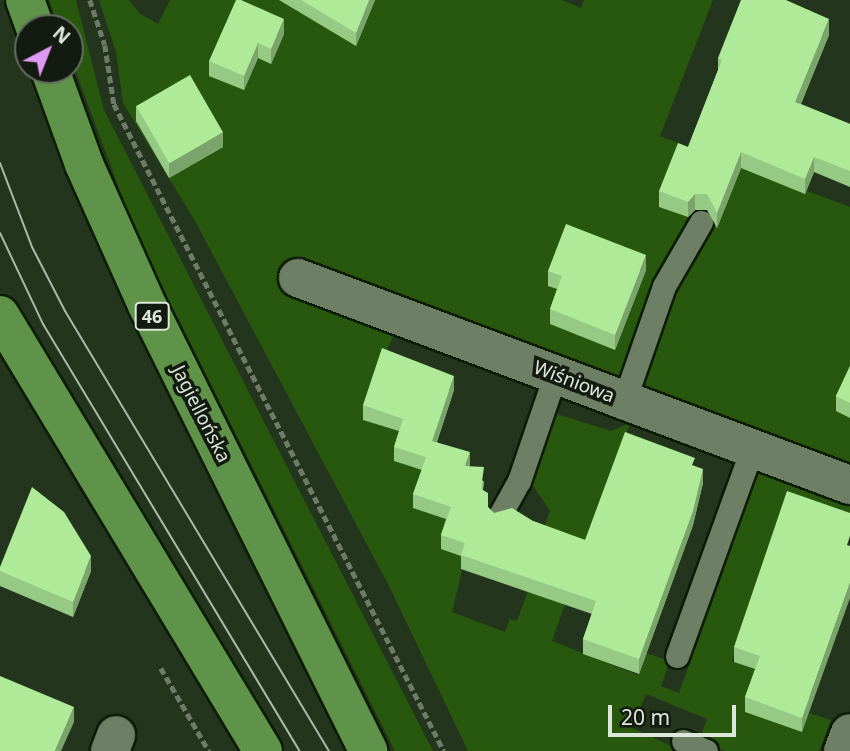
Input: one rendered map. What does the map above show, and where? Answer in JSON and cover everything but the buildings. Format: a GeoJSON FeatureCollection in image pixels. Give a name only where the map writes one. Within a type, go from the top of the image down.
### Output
{"type":"FeatureCollection","features":[{"type":"Feature","properties":{"kind":"main road","name":"Jagiellońska"},"geometry":{"type":"LineString","coordinates":[[55,84],[84,164],[146,305],[368,751]]}},
{"type":"Feature","properties":{"kind":"main road"},"geometry":{"type":"LineString","coordinates":[[0,315],[263,751]]}},
{"type":"Feature","properties":{"kind":"street","name":"Wiśniowa"},"geometry":{"type":"LineString","coordinates":[[298,278],[850,485]]}},
{"type":"Feature","properties":{"kind":"street"},"geometry":{"type":"LineString","coordinates":[[843,751],[850,733]]}},
{"type":"Feature","properties":{"kind":"lane"},"geometry":{"type":"LineString","coordinates":[[624,401],[664,286],[701,222]]}},
{"type":"Feature","properties":{"kind":"lane"},"geometry":{"type":"LineString","coordinates":[[500,515],[519,481],[555,374]]}},
{"type":"Feature","properties":{"kind":"lane"},"geometry":{"type":"LineString","coordinates":[[677,656],[752,449]]}},
{"type":"Feature","properties":{"kind":"lane"},"geometry":{"type":"LineString","coordinates":[[683,741],[706,751]]}},
{"type":"Feature","properties":{"kind":"path"},"geometry":{"type":"LineString","coordinates":[[90,0],[105,45],[114,104],[444,751]]}},
{"type":"Feature","properties":{"kind":"green space"},"geometry":{"type":"Polygon","coordinates":[[[49,0],[76,0],[80,14],[54,14],[49,0]]]}},
{"type":"Feature","properties":{"kind":"green space"},"geometry":{"type":"Polygon","coordinates":[[[99,0],[129,0],[139,13],[158,24],[170,0],[302,0],[365,22],[375,0],[562,0],[581,8],[584,0],[713,0],[660,136],[850,207],[850,464],[293,257],[281,290],[395,331],[382,363],[403,433],[465,558],[452,612],[505,632],[510,619],[517,621],[542,553],[536,550],[550,511],[528,478],[551,406],[560,415],[611,431],[630,423],[552,641],[638,675],[646,653],[670,661],[661,686],[679,693],[760,467],[850,499],[850,528],[740,635],[732,661],[760,671],[801,732],[809,713],[831,720],[819,751],[725,751],[699,740],[707,719],[646,694],[632,728],[682,751],[468,751],[389,586],[195,221],[123,103],[116,52],[99,0]]]}},
{"type":"Feature","properties":{"kind":"green space"},"geometry":{"type":"Polygon","coordinates":[[[84,31],[104,110],[433,751],[395,751],[170,303],[126,207],[80,84],[84,84],[84,31]]]}},
{"type":"Feature","properties":{"kind":"tram line"},"geometry":{"type":"LineString","coordinates":[[0,163],[32,247],[65,311],[329,751]]}},
{"type":"Feature","properties":{"kind":"tram line"},"geometry":{"type":"LineString","coordinates":[[0,233],[43,324],[300,751]]}}]}
